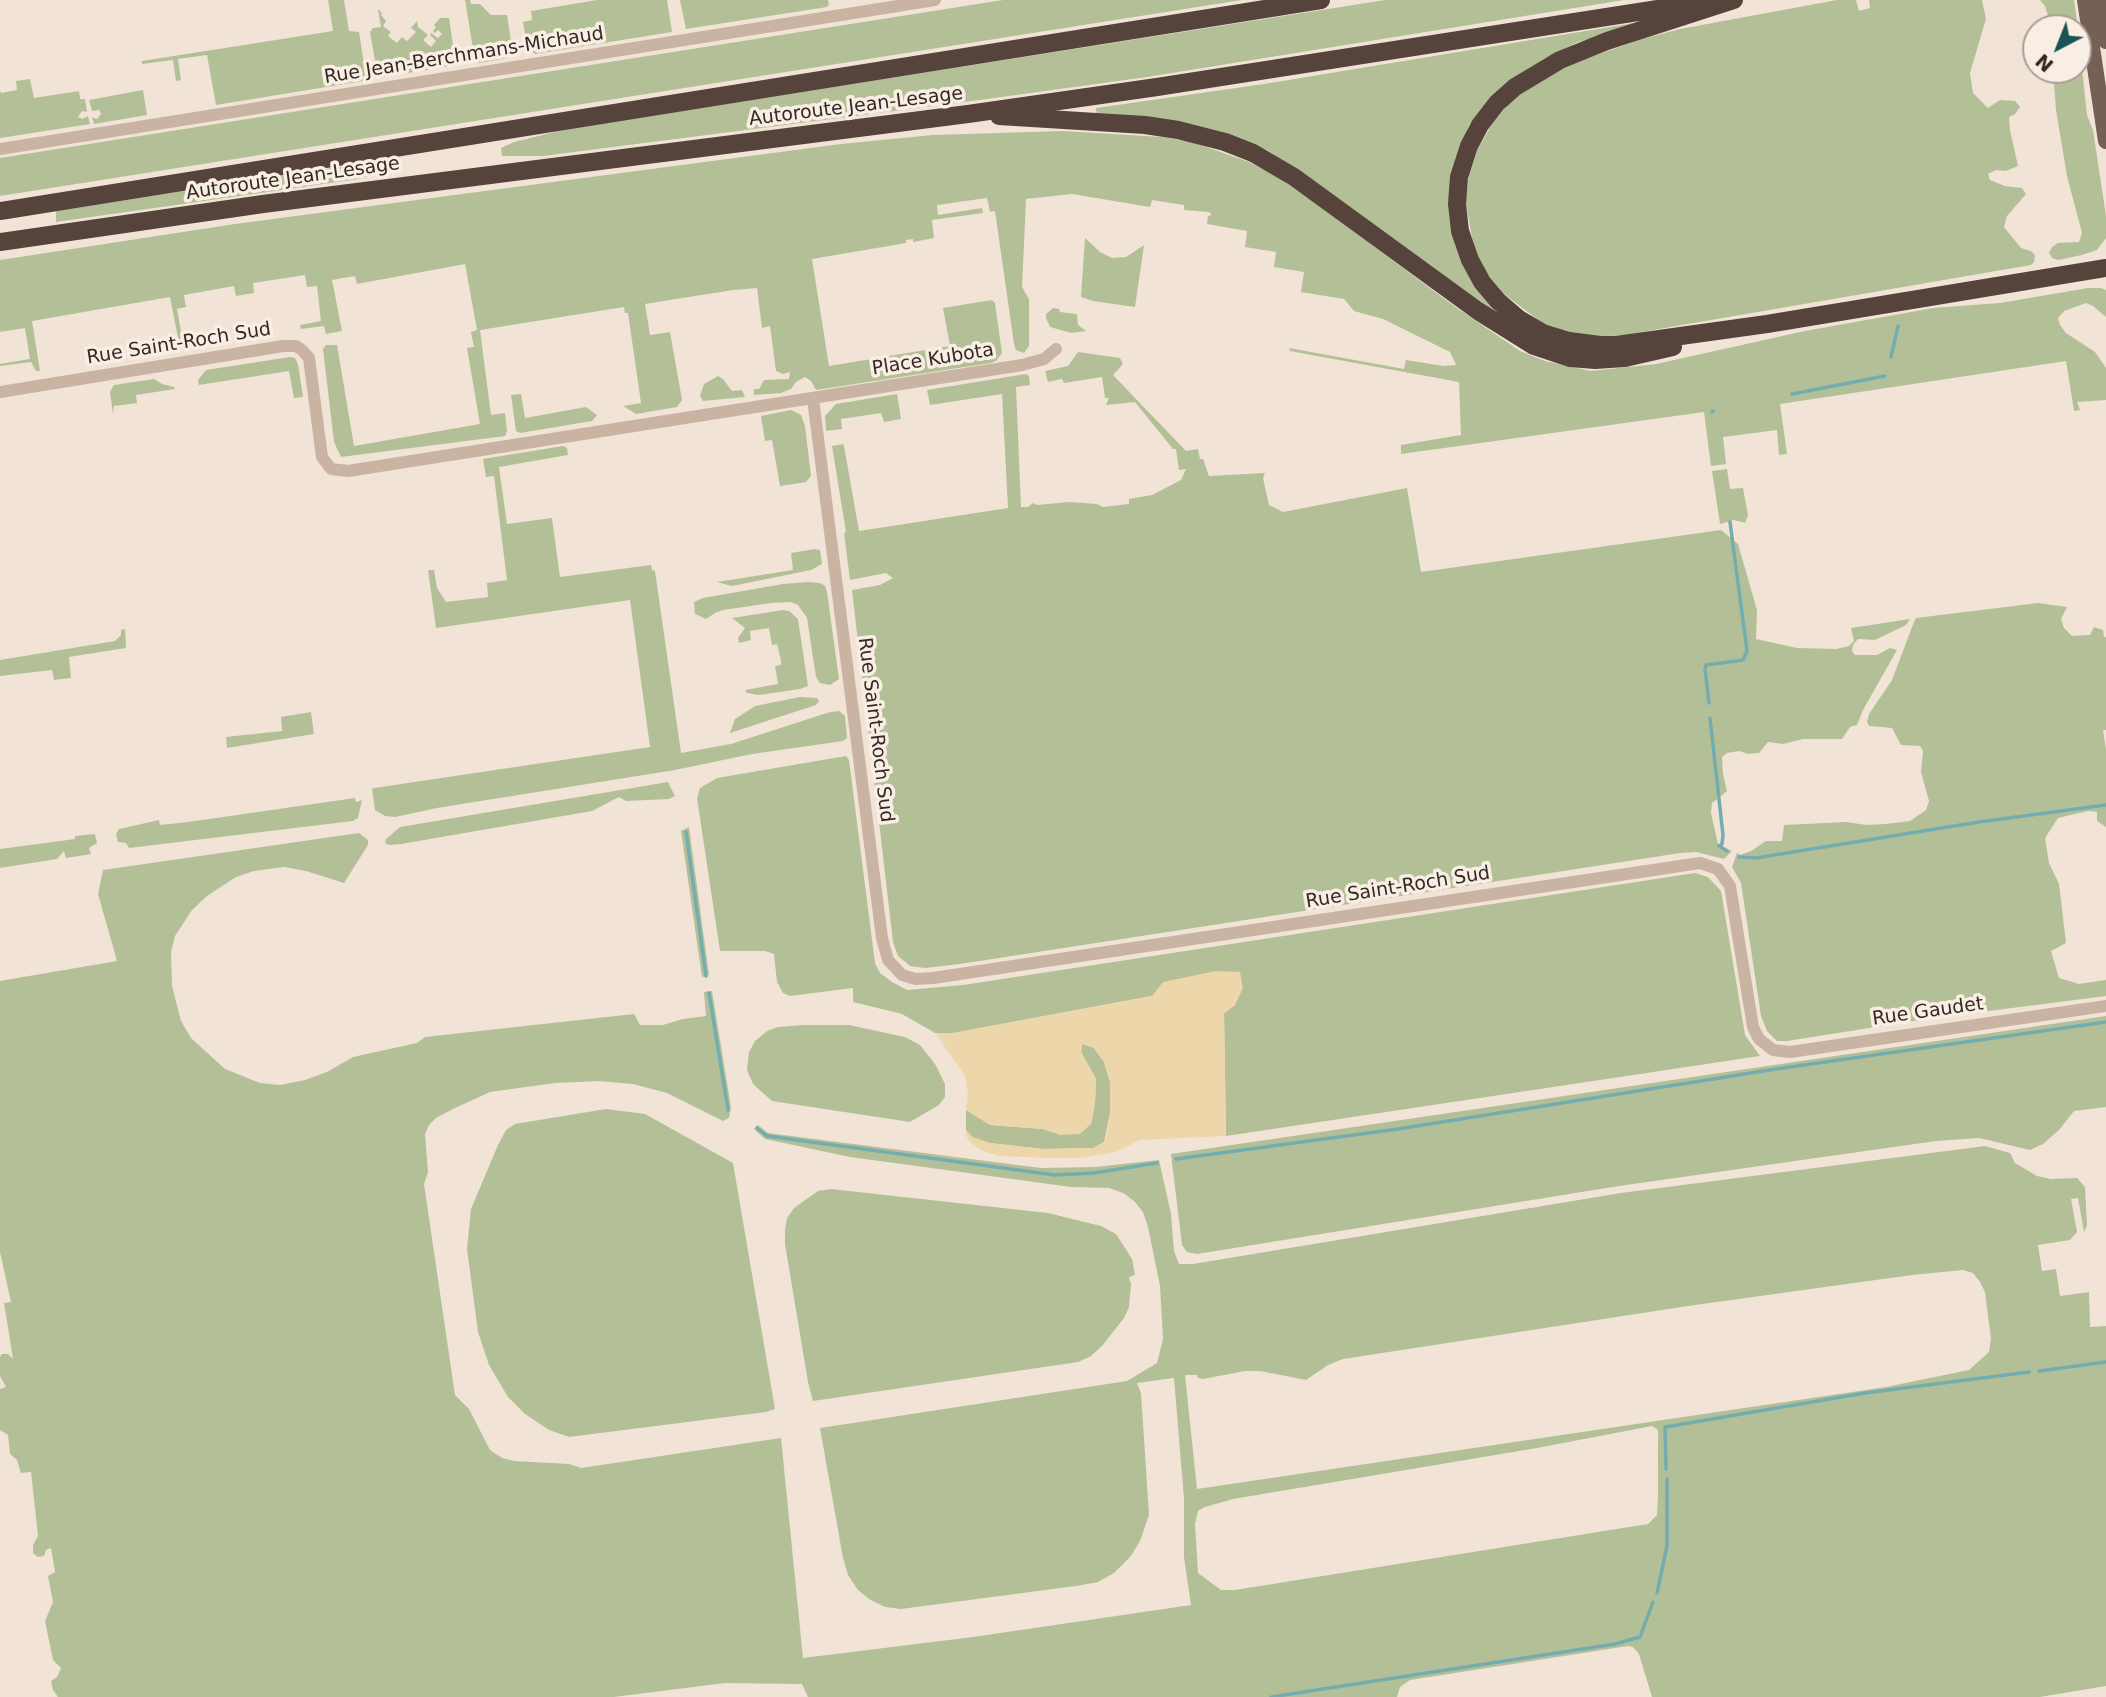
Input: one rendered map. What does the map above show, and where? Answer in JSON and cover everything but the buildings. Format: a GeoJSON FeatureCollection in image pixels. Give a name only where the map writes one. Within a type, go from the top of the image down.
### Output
{"type":"FeatureCollection","features":[{"type":"Feature","properties":{"kind":"highway","name":"Autoroute Jean-Lesage"},"geometry":{"type":"LineString","coordinates":[[0,211],[1321,0]]}},
{"type":"Feature","properties":{"kind":"highway","name":"Autoroute Jean-Lesage"},"geometry":{"type":"LineString","coordinates":[[0,242],[263,204],[968,114],[1715,0]]}},
{"type":"Feature","properties":{"kind":"highway"},"geometry":{"type":"LineString","coordinates":[[1734,0],[1597,45],[1560,60],[1522,82],[1497,103],[1474,135],[1461,170],[1457,211],[1460,231],[1467,253],[1488,289],[1519,319],[1556,338],[1581,344],[1616,345],[1767,324],[2106,268]]}},
{"type":"Feature","properties":{"kind":"highway"},"geometry":{"type":"LineString","coordinates":[[968,114],[1145,125],[1198,134],[1238,147],[1294,177],[1506,330],[1534,346],[1558,355],[1595,360],[1625,358],[1767,324]]}},
{"type":"Feature","properties":{"kind":"main road"},"geometry":{"type":"LineString","coordinates":[[2085,0],[2106,141]]}},
{"type":"Feature","properties":{"kind":"main road"},"geometry":{"type":"LineString","coordinates":[[2100,0],[2106,41]]}},
{"type":"Feature","properties":{"kind":"street","name":"Rue Jean-Berchmans-Michaud"},"geometry":{"type":"LineString","coordinates":[[0,149],[934,0]]}},
{"type":"Feature","properties":{"kind":"street","name":"Rue Saint-Roch Sud"},"geometry":{"type":"LineString","coordinates":[[0,392],[296,346],[309,358],[322,457],[329,467],[339,471],[813,399],[883,947],[891,965],[902,975],[924,979],[1700,863],[1718,869],[1730,886],[1752,1020],[1759,1039]]}},
{"type":"Feature","properties":{"kind":"street","name":"Place Kubota"},"geometry":{"type":"LineString","coordinates":[[813,399],[1034,363],[1056,349]]}},
{"type":"Feature","properties":{"kind":"street","name":"Rue Gaudet"},"geometry":{"type":"LineString","coordinates":[[1759,1039],[1773,1050],[1790,1052],[2106,1006]]}},
{"type":"Feature","properties":{"kind":"green space"},"geometry":{"type":"Polygon","coordinates":[[[328,0],[344,0],[349,31],[359,32],[366,77],[363,81],[216,105],[207,55],[178,59],[181,80],[176,81],[173,60],[142,64],[142,61],[333,31],[328,0]]]}},
{"type":"Feature","properties":{"kind":"green space"},"geometry":{"type":"Polygon","coordinates":[[[465,0],[470,0],[471,4],[480,4],[491,15],[507,15],[512,47],[507,58],[479,63],[475,61],[465,0]]]}},
{"type":"Feature","properties":{"kind":"green space"},"geometry":{"type":"Polygon","coordinates":[[[597,0],[667,0],[672,32],[535,54],[527,45],[523,22],[532,20],[531,11],[597,0]]]}},
{"type":"Feature","properties":{"kind":"green space"},"geometry":{"type":"Polygon","coordinates":[[[680,0],[828,0],[829,4],[827,7],[686,29],[680,0]]]}},
{"type":"Feature","properties":{"kind":"green space"},"geometry":{"type":"Polygon","coordinates":[[[1003,0],[1242,0],[0,196],[0,158],[1003,0]]]}},
{"type":"Feature","properties":{"kind":"green space"},"geometry":{"type":"Polygon","coordinates":[[[1385,0],[1624,0],[1147,77],[543,156],[502,156],[501,148],[514,142],[567,129],[1385,0]]]}},
{"type":"Feature","properties":{"kind":"green space"},"geometry":{"type":"Polygon","coordinates":[[[1837,0],[1856,0],[1859,11],[1870,8],[1869,0],[1982,0],[1986,19],[1970,73],[1973,93],[1988,108],[2000,100],[2015,101],[2020,107],[2009,117],[2018,166],[1988,174],[1990,180],[2005,186],[2022,188],[2026,194],[2007,216],[2004,227],[2021,248],[2035,255],[2031,265],[1624,335],[1597,337],[1569,333],[1542,323],[1503,293],[1485,271],[1474,248],[1465,199],[1469,175],[1478,149],[1492,124],[1510,102],[1536,82],[1568,65],[1642,39],[1680,29],[1837,0]]]}},
{"type":"Feature","properties":{"kind":"green space"},"geometry":{"type":"Polygon","coordinates":[[[2040,0],[2074,0],[2076,14],[2048,14],[2040,0]]]}},
{"type":"Feature","properties":{"kind":"green space"},"geometry":{"type":"Polygon","coordinates":[[[378,9],[386,21],[383,26],[391,32],[388,36],[397,43],[402,37],[407,41],[416,32],[411,28],[417,21],[418,27],[428,35],[423,40],[431,47],[436,41],[431,33],[438,38],[442,34],[438,30],[435,33],[433,31],[436,27],[434,25],[440,18],[449,18],[456,65],[378,78],[370,32],[373,28],[381,27],[378,9]]]}},
{"type":"Feature","properties":{"kind":"green space"},"geometry":{"type":"Polygon","coordinates":[[[1634,23],[1635,27],[1578,42],[1513,79],[1481,109],[1469,125],[1462,142],[1453,231],[1525,336],[1340,200],[1268,151],[1221,132],[1194,125],[1097,117],[1096,108],[1264,84],[1634,23]]]}},
{"type":"Feature","properties":{"kind":"green space"},"geometry":{"type":"Polygon","coordinates":[[[30,79],[34,98],[79,91],[80,99],[85,99],[87,112],[82,111],[78,117],[82,119],[88,116],[90,124],[0,138],[0,90],[1,93],[17,90],[16,81],[30,79]]]}},
{"type":"Feature","properties":{"kind":"green space"},"geometry":{"type":"Polygon","coordinates":[[[2054,84],[2084,84],[2106,216],[2106,238],[2097,250],[2058,260],[2052,258],[2049,253],[2052,247],[2058,243],[2079,242],[2082,233],[2067,176],[2054,84]]]}},
{"type":"Feature","properties":{"kind":"green space"},"geometry":{"type":"Polygon","coordinates":[[[143,90],[147,115],[94,124],[92,117],[97,119],[101,114],[99,110],[92,111],[89,100],[143,90]]]}},
{"type":"Feature","properties":{"kind":"green space"},"geometry":{"type":"Polygon","coordinates":[[[1063,131],[1162,137],[1192,142],[1249,162],[1274,174],[1310,199],[1454,306],[1520,351],[1545,361],[1591,371],[1656,364],[1805,331],[1933,308],[2000,303],[2101,288],[2106,290],[2106,317],[2086,303],[2064,311],[2058,318],[2066,333],[2095,352],[2106,368],[2106,400],[2077,402],[2080,410],[2074,411],[2066,361],[1780,404],[1787,454],[1779,455],[1777,430],[1723,437],[1726,464],[1711,466],[1704,412],[1401,454],[1401,445],[1461,435],[1459,382],[1290,351],[1289,348],[1404,369],[1406,360],[1444,366],[1456,365],[1450,352],[1383,319],[1354,311],[1344,299],[1301,292],[1304,272],[1274,267],[1276,252],[1245,247],[1247,231],[1207,224],[1208,216],[1212,215],[1209,212],[1184,210],[1184,205],[1152,200],[1150,207],[1072,194],[1026,199],[1022,287],[1029,299],[1029,346],[1024,353],[1016,350],[1014,344],[995,211],[990,212],[987,198],[937,205],[938,215],[982,208],[983,213],[932,220],[934,238],[913,242],[913,239],[906,240],[906,243],[812,259],[829,366],[950,346],[943,308],[992,300],[995,303],[1002,353],[991,363],[816,390],[805,377],[791,389],[781,393],[754,395],[754,389],[759,389],[764,380],[789,379],[790,372],[783,374],[776,371],[770,326],[762,328],[757,288],[733,290],[645,304],[650,335],[670,332],[682,400],[677,407],[636,414],[623,406],[641,403],[628,313],[625,313],[624,307],[480,330],[491,415],[505,413],[505,436],[341,457],[334,442],[323,349],[326,345],[337,345],[354,446],[480,424],[467,348],[474,347],[471,332],[477,330],[465,264],[357,284],[355,276],[332,280],[342,331],[326,334],[324,326],[301,329],[300,325],[321,321],[317,286],[307,287],[305,275],[253,283],[254,293],[236,296],[234,286],[184,295],[186,307],[177,309],[183,342],[201,340],[201,345],[180,348],[170,297],[32,321],[40,371],[36,371],[31,362],[0,366],[30,359],[25,328],[0,332],[0,260],[235,224],[841,144],[933,135],[1063,131]]]}},
{"type":"Feature","properties":{"kind":"green space"},"geometry":{"type":"Polygon","coordinates":[[[337,167],[376,167],[378,173],[359,179],[56,222],[56,211],[337,167]]]}},
{"type":"Feature","properties":{"kind":"green space"},"geometry":{"type":"Polygon","coordinates":[[[1085,238],[1100,252],[1112,258],[1126,257],[1144,245],[1135,307],[1081,297],[1085,238]]]}},
{"type":"Feature","properties":{"kind":"green space"},"geometry":{"type":"Polygon","coordinates":[[[1053,308],[1059,309],[1060,312],[1077,314],[1078,325],[1086,331],[1071,333],[1050,327],[1046,314],[1053,308]]]}},
{"type":"Feature","properties":{"kind":"green space"},"geometry":{"type":"Polygon","coordinates":[[[1078,352],[1120,358],[1123,364],[1113,375],[1186,451],[1198,449],[1209,476],[1265,473],[1263,478],[1269,505],[1283,512],[1407,488],[1421,572],[1721,530],[1738,544],[1757,610],[1756,639],[1797,648],[1836,649],[1849,646],[1854,641],[1851,628],[1910,619],[1906,625],[1875,640],[1858,639],[1853,645],[1852,651],[1855,655],[1877,655],[1890,648],[1897,650],[1857,725],[1850,727],[1842,739],[1803,739],[1783,744],[1768,742],[1759,753],[1739,751],[1727,753],[1722,757],[1727,791],[1712,803],[1711,813],[1718,844],[1732,851],[1724,859],[1696,852],[1680,853],[960,964],[925,968],[910,966],[898,956],[893,942],[852,590],[880,585],[893,578],[886,573],[850,580],[846,532],[832,446],[844,446],[859,531],[1008,508],[1002,394],[930,405],[927,390],[1026,374],[1029,376],[1030,385],[1016,387],[1021,507],[1028,507],[1033,503],[1037,505],[1069,502],[1103,507],[1129,504],[1129,499],[1152,495],[1181,480],[1186,469],[1179,470],[1176,449],[1173,449],[1135,402],[1106,405],[1109,398],[1105,398],[1102,377],[1064,383],[1062,379],[1048,382],[1045,371],[1068,366],[1078,352]]]}},
{"type":"Feature","properties":{"kind":"green space"},"geometry":{"type":"Polygon","coordinates":[[[295,358],[298,364],[303,397],[294,398],[289,371],[199,385],[198,380],[206,370],[295,358]]]}},
{"type":"Feature","properties":{"kind":"green space"},"geometry":{"type":"Polygon","coordinates":[[[718,376],[732,391],[742,390],[745,397],[703,401],[700,396],[704,384],[718,376]]]}},
{"type":"Feature","properties":{"kind":"green space"},"geometry":{"type":"Polygon","coordinates":[[[154,379],[175,389],[136,395],[137,403],[114,406],[113,414],[110,392],[114,385],[154,379]]]}},
{"type":"Feature","properties":{"kind":"green space"},"geometry":{"type":"Polygon","coordinates":[[[521,394],[525,418],[586,407],[597,415],[592,421],[520,433],[516,431],[511,395],[521,394]]]}},
{"type":"Feature","properties":{"kind":"green space"},"geometry":{"type":"Polygon","coordinates":[[[897,394],[901,419],[884,422],[881,413],[841,419],[842,429],[826,431],[825,416],[836,404],[897,394]]]}},
{"type":"Feature","properties":{"kind":"green space"},"geometry":{"type":"Polygon","coordinates":[[[791,410],[801,415],[805,426],[811,476],[806,482],[780,486],[772,440],[765,441],[761,416],[791,410]]]}},
{"type":"Feature","properties":{"kind":"green space"},"geometry":{"type":"Polygon","coordinates":[[[563,446],[567,448],[568,455],[499,467],[507,524],[552,518],[560,577],[651,565],[655,571],[681,753],[731,744],[839,711],[845,716],[847,738],[843,741],[752,754],[675,770],[395,817],[385,816],[375,810],[374,788],[650,747],[630,600],[436,628],[428,570],[434,570],[437,588],[446,602],[488,597],[487,583],[507,580],[494,476],[486,477],[483,459],[563,446]]]}},
{"type":"Feature","properties":{"kind":"green space"},"geometry":{"type":"Polygon","coordinates":[[[1727,469],[1730,489],[1743,488],[1748,515],[1745,523],[1734,520],[1720,524],[1712,471],[1727,469]]]}},
{"type":"Feature","properties":{"kind":"green space"},"geometry":{"type":"Polygon","coordinates":[[[820,550],[822,564],[811,570],[732,586],[717,582],[793,570],[791,553],[820,550]]]}},
{"type":"Feature","properties":{"kind":"green space"},"geometry":{"type":"Polygon","coordinates":[[[808,582],[820,583],[825,586],[827,592],[839,679],[830,685],[820,683],[816,677],[807,618],[798,605],[791,602],[771,603],[723,610],[706,619],[695,614],[694,602],[703,598],[808,582]]]}},
{"type":"Feature","properties":{"kind":"green space"},"geometry":{"type":"Polygon","coordinates":[[[2038,603],[2067,607],[2061,619],[2064,628],[2072,636],[2090,635],[2094,627],[2103,630],[2106,637],[2106,730],[2103,730],[2106,750],[2106,827],[2097,821],[2097,812],[2088,811],[2058,818],[2045,838],[2049,863],[2059,884],[2066,943],[2051,951],[2059,978],[2079,984],[2106,980],[2106,996],[1777,1041],[1767,1031],[1761,1016],[1741,883],[1732,867],[1737,853],[1740,855],[1751,851],[1766,841],[1782,841],[1784,825],[1847,822],[1886,824],[1910,821],[1926,810],[1929,801],[1921,772],[1923,751],[1920,746],[1901,745],[1892,728],[1869,726],[1867,722],[1869,714],[1892,680],[1916,618],[2038,603]]]}},
{"type":"Feature","properties":{"kind":"green space"},"geometry":{"type":"Polygon","coordinates":[[[789,611],[798,619],[808,686],[759,695],[747,693],[745,690],[778,684],[775,666],[781,665],[781,661],[777,644],[772,645],[769,628],[750,631],[751,640],[739,643],[738,638],[745,628],[732,618],[789,611]]]}},
{"type":"Feature","properties":{"kind":"green space"},"geometry":{"type":"Polygon","coordinates":[[[125,629],[126,648],[69,657],[71,678],[54,680],[52,670],[0,676],[0,660],[115,641],[121,635],[121,630],[125,629]]]}},
{"type":"Feature","properties":{"kind":"green space"},"geometry":{"type":"Polygon","coordinates":[[[800,697],[817,698],[819,701],[816,705],[730,733],[735,719],[755,706],[800,697]]]}},
{"type":"Feature","properties":{"kind":"green space"},"geometry":{"type":"Polygon","coordinates":[[[311,712],[314,734],[227,748],[226,737],[282,731],[281,717],[311,712]]]}},
{"type":"Feature","properties":{"kind":"green space"},"geometry":{"type":"Polygon","coordinates":[[[846,756],[849,760],[875,963],[880,973],[907,990],[963,985],[1695,873],[1708,877],[1721,891],[1745,1035],[1760,1056],[1226,1136],[1224,1013],[1235,1005],[1152,996],[953,1033],[935,1033],[902,1014],[853,1002],[853,988],[790,996],[783,993],[777,982],[774,954],[765,951],[720,951],[697,798],[700,788],[717,778],[846,756]]]}},
{"type":"Feature","properties":{"kind":"green space"},"geometry":{"type":"Polygon","coordinates":[[[668,782],[675,796],[669,799],[626,801],[619,797],[592,811],[401,844],[386,844],[385,840],[400,827],[668,782]]]}},
{"type":"Feature","properties":{"kind":"green space"},"geometry":{"type":"Polygon","coordinates":[[[355,798],[356,802],[362,800],[358,818],[353,821],[129,848],[126,843],[118,842],[116,834],[119,829],[159,820],[160,825],[188,822],[355,798]]]}},
{"type":"Feature","properties":{"kind":"green space"},"geometry":{"type":"Polygon","coordinates":[[[689,827],[709,975],[702,977],[681,831],[689,827]]]}},
{"type":"Feature","properties":{"kind":"green space"},"geometry":{"type":"Polygon","coordinates":[[[359,833],[368,840],[368,845],[344,883],[284,867],[254,871],[236,877],[207,896],[192,910],[175,936],[171,952],[172,986],[181,1021],[191,1038],[225,1069],[260,1083],[280,1085],[305,1080],[329,1071],[353,1057],[417,1043],[425,1037],[634,1014],[640,1025],[663,1025],[706,1016],[704,992],[712,991],[731,1107],[729,1118],[723,1121],[667,1093],[633,1084],[599,1081],[555,1083],[490,1092],[436,1118],[429,1125],[425,1134],[428,1172],[424,1184],[455,1395],[469,1409],[490,1450],[502,1458],[514,1461],[569,1464],[581,1468],[781,1438],[803,1658],[973,1637],[1191,1605],[1184,1557],[1184,1499],[1174,1378],[1137,1383],[1141,1393],[1149,1515],[1140,1541],[1131,1556],[1114,1573],[1098,1582],[1076,1586],[901,1609],[885,1607],[869,1599],[858,1590],[848,1575],[843,1558],[820,1428],[1127,1381],[1157,1363],[1163,1339],[1160,1286],[1148,1227],[1143,1212],[1134,1201],[1109,1188],[1071,1187],[850,1157],[765,1139],[754,1129],[758,1125],[768,1133],[1041,1168],[1095,1167],[1159,1160],[1171,1214],[1174,1251],[1179,1264],[1193,1264],[1621,1193],[1985,1146],[2010,1153],[2015,1163],[2037,1176],[2051,1179],[2077,1178],[2085,1187],[2087,1225],[2084,1232],[2078,1198],[2071,1199],[2077,1232],[2070,1240],[2038,1245],[2042,1271],[2056,1269],[2060,1296],[2089,1292],[2090,1327],[2106,1326],[2106,1686],[2040,1697],[1652,1697],[1639,1654],[1633,1647],[1628,1646],[1410,1680],[1400,1687],[1397,1697],[808,1697],[802,1684],[725,1683],[614,1697],[58,1697],[51,1681],[57,1677],[61,1668],[53,1660],[45,1621],[53,1602],[48,1576],[55,1572],[51,1548],[46,1550],[44,1556],[38,1557],[33,1553],[33,1545],[38,1536],[31,1472],[21,1473],[17,1460],[10,1454],[8,1435],[0,1430],[0,1389],[6,1387],[0,1376],[0,1357],[2,1354],[8,1354],[13,1359],[4,1303],[11,1302],[0,1252],[0,981],[117,961],[98,894],[103,870],[359,833]],[[1963,1270],[1688,1306],[1343,1359],[1328,1365],[1306,1380],[1260,1371],[1203,1379],[1197,1375],[1185,1375],[1197,1489],[1886,1387],[1969,1370],[1989,1352],[1991,1339],[1985,1292],[1973,1273],[1963,1270]],[[1652,1426],[1233,1499],[1205,1507],[1198,1511],[1195,1524],[1198,1573],[1221,1590],[1235,1590],[1648,1524],[1657,1515],[1658,1496],[1658,1430],[1652,1426]]]}},
{"type":"Feature","properties":{"kind":"green space"},"geometry":{"type":"Polygon","coordinates":[[[95,834],[97,843],[89,848],[91,854],[66,858],[64,851],[57,859],[0,868],[0,849],[95,834]]]}},
{"type":"Feature","properties":{"kind":"green space"},"geometry":{"type":"Polygon","coordinates":[[[2106,1016],[2106,1107],[2074,1111],[2059,1130],[2043,1144],[2030,1150],[1979,1138],[1936,1141],[1619,1186],[1197,1254],[1187,1252],[1182,1245],[1171,1154],[2106,1016]]]}},
{"type":"Feature","properties":{"kind":"green space"},"geometry":{"type":"Polygon","coordinates":[[[849,1025],[905,1037],[920,1045],[935,1064],[945,1084],[945,1097],[939,1105],[910,1122],[772,1101],[753,1084],[747,1070],[749,1052],[755,1041],[767,1031],[778,1027],[849,1025]]]}},
{"type":"Feature","properties":{"kind":"green space"},"geometry":{"type":"Polygon","coordinates":[[[1082,1043],[1094,1048],[1104,1062],[1110,1082],[1110,1113],[1104,1142],[1093,1148],[1043,1149],[989,1143],[972,1137],[966,1130],[966,1110],[991,1125],[1043,1129],[1061,1135],[1091,1124],[1096,1079],[1081,1052],[1082,1043]]]}},
{"type":"Feature","properties":{"kind":"green space"},"geometry":{"type":"Polygon","coordinates":[[[606,1109],[645,1114],[733,1163],[775,1409],[569,1437],[549,1430],[525,1414],[508,1397],[489,1365],[478,1332],[467,1249],[471,1209],[498,1145],[506,1130],[515,1124],[606,1109]]]}},
{"type":"Feature","properties":{"kind":"green space"},"geometry":{"type":"Polygon","coordinates":[[[831,1189],[1048,1213],[1101,1226],[1116,1234],[1132,1259],[1135,1275],[1129,1277],[1129,1307],[1124,1318],[1102,1346],[1091,1356],[1078,1362],[813,1401],[785,1244],[785,1230],[787,1218],[794,1208],[818,1191],[831,1189]]]}},
{"type":"Feature","properties":{"kind":"sand"},"geometry":{"type":"Polygon","coordinates":[[[1216,971],[1240,972],[1243,988],[1235,1005],[1224,1013],[1226,1136],[1140,1140],[1116,1152],[1081,1158],[1049,1158],[1000,1156],[983,1151],[966,1136],[966,1130],[972,1137],[990,1143],[1043,1149],[1093,1148],[1104,1142],[1110,1113],[1110,1082],[1104,1062],[1094,1048],[1082,1044],[1081,1052],[1096,1079],[1091,1124],[1080,1134],[1061,1135],[1043,1129],[990,1125],[966,1110],[968,1094],[965,1076],[935,1033],[953,1033],[1152,996],[1163,982],[1216,971]]]}},
{"type":"Feature","properties":{"kind":"waterway"},"geometry":{"type":"LineString","coordinates":[[1891,357],[1898,326]]}},
{"type":"Feature","properties":{"kind":"waterway"},"geometry":{"type":"LineString","coordinates":[[1792,394],[1885,376]]}},
{"type":"Feature","properties":{"kind":"waterway"},"geometry":{"type":"LineString","coordinates":[[1709,703],[1706,665],[1743,660],[1747,651],[1730,522]]}},
{"type":"Feature","properties":{"kind":"waterway"},"geometry":{"type":"LineString","coordinates":[[1710,718],[1723,835],[1722,844],[1719,846],[1727,851]]}},
{"type":"Feature","properties":{"kind":"waterway"},"geometry":{"type":"LineString","coordinates":[[1739,857],[1756,858],[1979,822],[2106,805]]}},
{"type":"Feature","properties":{"kind":"waterway"},"geometry":{"type":"LineString","coordinates":[[686,832],[706,976]]}},
{"type":"Feature","properties":{"kind":"waterway"},"geometry":{"type":"LineString","coordinates":[[709,993],[728,1110]]}},
{"type":"Feature","properties":{"kind":"waterway"},"geometry":{"type":"LineString","coordinates":[[1176,1159],[1398,1129],[1776,1069],[2106,1022]]}},
{"type":"Feature","properties":{"kind":"waterway"},"geometry":{"type":"LineString","coordinates":[[757,1128],[767,1136],[1055,1175],[1094,1173],[1157,1163]]}},
{"type":"Feature","properties":{"kind":"waterway"},"geometry":{"type":"LineString","coordinates":[[2039,1371],[2106,1362]]}},
{"type":"Feature","properties":{"kind":"waterway"},"geometry":{"type":"LineString","coordinates":[[1666,1469],[1665,1427],[1865,1393],[2029,1372]]}},
{"type":"Feature","properties":{"kind":"waterway"},"geometry":{"type":"LineString","coordinates":[[1657,1593],[1667,1546],[1667,1479]]}},
{"type":"Feature","properties":{"kind":"waterway"},"geometry":{"type":"LineString","coordinates":[[1271,1697],[1615,1644],[1640,1637],[1653,1602]]}}]}
